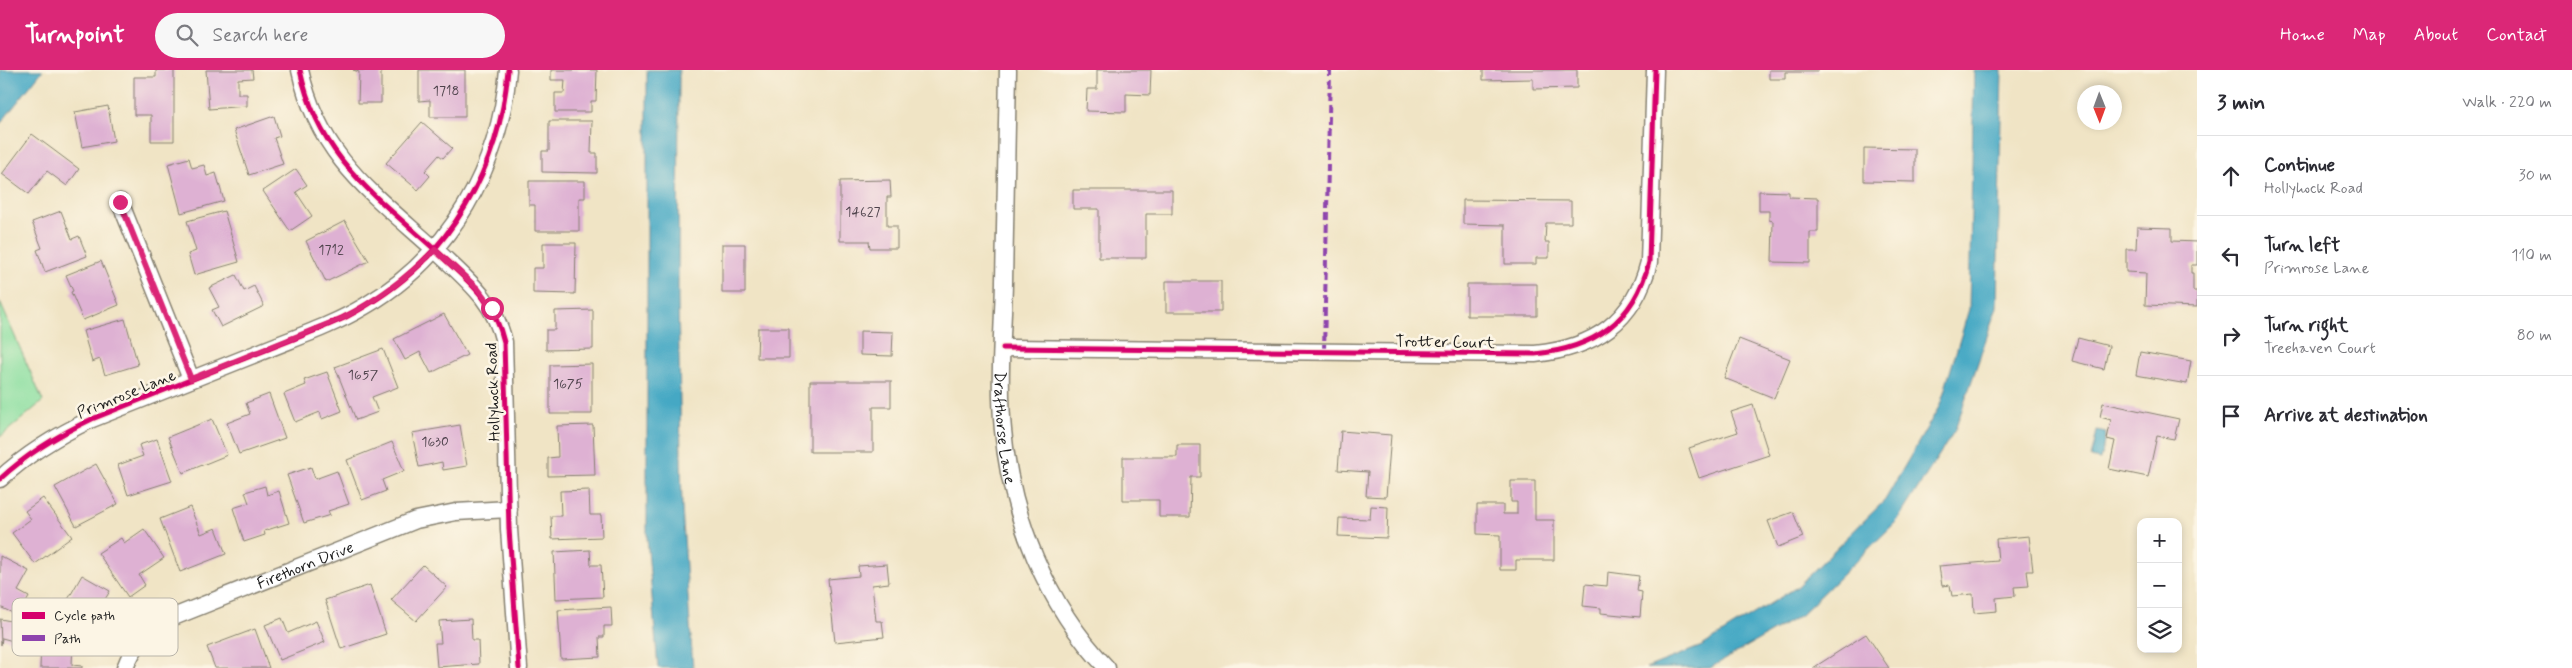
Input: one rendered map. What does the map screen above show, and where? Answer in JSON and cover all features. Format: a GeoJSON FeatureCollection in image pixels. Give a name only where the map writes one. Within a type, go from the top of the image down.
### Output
{"type":"FeatureCollection","features":[{"type":"Feature","properties":{"kind":"street","name":"Hollyhock Road"},"geometry":{"type":"LineString","coordinates":[[300,70],[309,105],[321,131],[336,155],[354,177],[485,298],[501,330],[504,342],[508,509],[519,668]]}},
{"type":"Feature","properties":{"kind":"street","name":"Primrose Lane"},"geometry":{"type":"LineString","coordinates":[[0,479],[26,456],[58,435],[92,419],[343,318],[365,306],[401,281],[435,250],[458,220],[472,196],[492,153],[499,129],[508,70]]}},
{"type":"Feature","properties":{"kind":"street","name":"Drafthorse Lane"},"geometry":{"type":"LineString","coordinates":[[1008,70],[1003,429],[1015,502],[1029,544],[1045,580],[1085,642],[1107,668]]}},
{"type":"Feature","properties":{"kind":"street","name":"Trotter Court"},"geometry":{"type":"LineString","coordinates":[[1003,348],[1535,354],[1561,352],[1580,346],[1598,337],[1619,320],[1635,299],[1646,275],[1651,249],[1655,70]]}},
{"type":"Feature","properties":{"kind":"street"},"geometry":{"type":"LineString","coordinates":[[120,202],[191,379]]}},
{"type":"Feature","properties":{"kind":"street","name":"Firethorn Drive"},"geometry":{"type":"LineString","coordinates":[[178,615],[416,520],[456,512],[508,509]]}},
{"type":"Feature","properties":{"kind":"street","name":"Firethorn Drive"},"geometry":{"type":"LineString","coordinates":[[125,668],[130,656]]}},
{"type":"Feature","properties":{"kind":"green space"},"geometry":{"type":"Polygon","coordinates":[[[0,302],[43,401],[0,437],[0,302]]]}},
{"type":"Feature","properties":{"kind":"water"},"geometry":{"type":"Polygon","coordinates":[[[0,70],[43,70],[0,124],[0,70]]]}},
{"type":"Feature","properties":{"kind":"water"},"geometry":{"type":"Polygon","coordinates":[[[647,70],[679,70],[678,300],[682,508],[693,668],[658,668],[647,538],[647,70]]]}},
{"type":"Feature","properties":{"kind":"water"},"geometry":{"type":"Polygon","coordinates":[[[1974,70],[2002,70],[1997,307],[1955,430],[1897,521],[1801,615],[1710,668],[1646,668],[1702,646],[1797,587],[1885,500],[1940,405],[1969,309],[1974,70]]]}},
{"type":"Feature","properties":{"kind":"water"},"geometry":{"type":"Polygon","coordinates":[[[2097,431],[2106,433],[2100,460],[2091,458],[2097,431]]]}},
{"type":"Feature","properties":{"kind":"building"},"geometry":{"type":"Polygon","coordinates":[[[156,70],[174,70],[174,141],[151,141],[151,115],[134,115],[134,77],[156,77],[156,70]]]}},
{"type":"Feature","properties":{"kind":"building"},"geometry":{"type":"Polygon","coordinates":[[[206,70],[252,70],[253,78],[238,79],[238,94],[247,94],[247,106],[209,109],[206,70]]]}},
{"type":"Feature","properties":{"kind":"building"},"geometry":{"type":"Polygon","coordinates":[[[353,70],[381,70],[381,103],[358,103],[359,72],[353,70]]]}},
{"type":"Feature","properties":{"kind":"building"},"geometry":{"type":"Polygon","coordinates":[[[419,70],[465,70],[465,117],[430,117],[430,100],[419,101],[419,70]]]}},
{"type":"Feature","properties":{"kind":"building"},"geometry":{"type":"Polygon","coordinates":[[[551,70],[597,70],[596,101],[591,101],[591,112],[555,112],[555,93],[564,93],[565,80],[551,80],[551,70]]]}},
{"type":"Feature","properties":{"kind":"building"},"geometry":{"type":"Polygon","coordinates":[[[1097,70],[1151,70],[1150,95],[1126,94],[1126,112],[1086,111],[1087,89],[1097,89],[1097,70]]]}},
{"type":"Feature","properties":{"kind":"building"},"geometry":{"type":"Polygon","coordinates":[[[1483,70],[1577,70],[1577,88],[1533,89],[1533,79],[1483,80],[1483,70]]]}},
{"type":"Feature","properties":{"kind":"building"},"geometry":{"type":"Polygon","coordinates":[[[1769,70],[1818,70],[1818,72],[1785,72],[1785,79],[1769,79],[1769,70]]]}},
{"type":"Feature","properties":{"kind":"building"},"geometry":{"type":"Polygon","coordinates":[[[108,106],[114,141],[82,147],[75,112],[108,106]]]}},
{"type":"Feature","properties":{"kind":"building"},"geometry":{"type":"Polygon","coordinates":[[[274,116],[280,136],[274,138],[283,164],[249,175],[234,130],[274,116]]]}},
{"type":"Feature","properties":{"kind":"building"},"geometry":{"type":"Polygon","coordinates":[[[549,121],[592,121],[591,153],[597,153],[597,173],[542,172],[542,151],[549,151],[549,121]]]}},
{"type":"Feature","properties":{"kind":"building"},"geometry":{"type":"Polygon","coordinates":[[[422,122],[452,148],[443,158],[439,155],[425,171],[430,176],[418,190],[386,163],[422,122]]]}},
{"type":"Feature","properties":{"kind":"building"},"geometry":{"type":"Polygon","coordinates":[[[32,134],[79,169],[67,186],[47,171],[29,194],[2,174],[32,134]]]}},
{"type":"Feature","properties":{"kind":"building"},"geometry":{"type":"Polygon","coordinates":[[[1864,148],[1915,149],[1915,182],[1864,181],[1864,148]]]}},
{"type":"Feature","properties":{"kind":"building"},"geometry":{"type":"Polygon","coordinates":[[[189,158],[192,168],[204,165],[207,176],[216,173],[224,201],[181,213],[168,164],[189,158]]]}},
{"type":"Feature","properties":{"kind":"building"},"geometry":{"type":"Polygon","coordinates":[[[296,169],[307,185],[296,192],[312,216],[290,231],[263,191],[296,169]]]}},
{"type":"Feature","properties":{"kind":"building"},"geometry":{"type":"Polygon","coordinates":[[[890,180],[891,197],[887,197],[887,226],[897,226],[897,248],[870,248],[869,241],[840,241],[840,181],[890,180]]]}},
{"type":"Feature","properties":{"kind":"building"},"geometry":{"type":"Polygon","coordinates":[[[529,181],[585,181],[585,198],[579,198],[579,231],[535,231],[535,205],[529,205],[529,181]]]}},
{"type":"Feature","properties":{"kind":"building"},"geometry":{"type":"Polygon","coordinates":[[[1073,190],[1172,190],[1172,214],[1146,214],[1146,258],[1099,258],[1099,209],[1073,209],[1073,190]]]}},
{"type":"Feature","properties":{"kind":"building"},"geometry":{"type":"Polygon","coordinates":[[[1759,191],[1789,192],[1789,197],[1818,198],[1818,232],[1810,232],[1810,263],[1772,262],[1773,221],[1769,220],[1769,211],[1759,211],[1759,191]]]}},
{"type":"Feature","properties":{"kind":"building"},"geometry":{"type":"Polygon","coordinates":[[[1463,200],[1571,201],[1571,223],[1546,223],[1545,242],[1549,242],[1549,258],[1536,258],[1536,264],[1505,264],[1505,225],[1463,224],[1463,200]]]}},
{"type":"Feature","properties":{"kind":"building"},"geometry":{"type":"Polygon","coordinates":[[[61,211],[72,239],[79,236],[87,256],[45,272],[37,250],[42,248],[32,222],[61,211]]]}},
{"type":"Feature","properties":{"kind":"building"},"geometry":{"type":"Polygon","coordinates":[[[224,211],[239,262],[194,275],[188,254],[196,251],[187,221],[224,211]]]}},
{"type":"Feature","properties":{"kind":"building"},"geometry":{"type":"Polygon","coordinates":[[[345,221],[369,261],[326,282],[306,241],[345,221]]]}},
{"type":"Feature","properties":{"kind":"building"},"geometry":{"type":"Polygon","coordinates":[[[2137,227],[2172,228],[2172,241],[2197,242],[2197,265],[2191,265],[2191,273],[2193,273],[2193,291],[2197,291],[2197,307],[2145,305],[2146,273],[2126,272],[2126,249],[2136,249],[2137,227]]]}},
{"type":"Feature","properties":{"kind":"building"},"geometry":{"type":"Polygon","coordinates":[[[543,243],[576,243],[575,294],[533,293],[533,268],[543,268],[543,243]]]}},
{"type":"Feature","properties":{"kind":"building"},"geometry":{"type":"Polygon","coordinates":[[[722,244],[745,244],[745,293],[722,293],[722,244]]]}},
{"type":"Feature","properties":{"kind":"building"},"geometry":{"type":"Polygon","coordinates":[[[101,261],[119,305],[83,320],[66,275],[101,261]]]}},
{"type":"Feature","properties":{"kind":"building"},"geometry":{"type":"Polygon","coordinates":[[[236,275],[244,291],[254,286],[264,306],[221,327],[212,310],[219,307],[209,288],[236,275]]]}},
{"type":"Feature","properties":{"kind":"building"},"geometry":{"type":"Polygon","coordinates":[[[1166,281],[1221,281],[1221,312],[1166,312],[1166,281]]]}},
{"type":"Feature","properties":{"kind":"building"},"geometry":{"type":"Polygon","coordinates":[[[1467,284],[1537,284],[1537,316],[1467,316],[1467,284]]]}},
{"type":"Feature","properties":{"kind":"building"},"geometry":{"type":"Polygon","coordinates":[[[593,310],[593,349],[546,350],[546,330],[555,330],[555,311],[593,310]]]}},
{"type":"Feature","properties":{"kind":"building"},"geometry":{"type":"Polygon","coordinates":[[[444,314],[467,355],[431,373],[420,352],[405,360],[394,339],[444,314]]]}},
{"type":"Feature","properties":{"kind":"building"},"geometry":{"type":"Polygon","coordinates":[[[125,319],[138,365],[105,375],[100,359],[92,362],[83,331],[125,319]]]}},
{"type":"Feature","properties":{"kind":"building"},"geometry":{"type":"Polygon","coordinates":[[[758,328],[789,328],[789,358],[757,358],[758,328]]]}},
{"type":"Feature","properties":{"kind":"building"},"geometry":{"type":"Polygon","coordinates":[[[860,331],[893,332],[892,356],[860,355],[860,331]]]}},
{"type":"Feature","properties":{"kind":"building"},"geometry":{"type":"Polygon","coordinates":[[[2078,338],[2109,346],[2104,369],[2072,361],[2078,338]]]}},
{"type":"Feature","properties":{"kind":"building"},"geometry":{"type":"Polygon","coordinates":[[[1739,339],[1790,359],[1774,398],[1724,378],[1739,339]]]}},
{"type":"Feature","properties":{"kind":"building"},"geometry":{"type":"Polygon","coordinates":[[[383,349],[398,387],[372,397],[378,412],[356,420],[335,367],[383,349]]]}},
{"type":"Feature","properties":{"kind":"building"},"geometry":{"type":"Polygon","coordinates":[[[2140,352],[2191,361],[2187,384],[2136,375],[2140,352]]]}},
{"type":"Feature","properties":{"kind":"building"},"geometry":{"type":"Polygon","coordinates":[[[592,364],[592,414],[550,414],[550,365],[592,364]]]}},
{"type":"Feature","properties":{"kind":"building"},"geometry":{"type":"Polygon","coordinates":[[[327,372],[342,411],[322,419],[320,412],[295,422],[284,394],[306,385],[304,380],[327,372]]]}},
{"type":"Feature","properties":{"kind":"building"},"geometry":{"type":"Polygon","coordinates":[[[810,381],[891,381],[891,407],[873,407],[873,452],[810,452],[810,381]]]}},
{"type":"Feature","properties":{"kind":"building"},"geometry":{"type":"Polygon","coordinates":[[[269,394],[285,438],[239,454],[227,423],[250,414],[246,403],[269,394]]]}},
{"type":"Feature","properties":{"kind":"building"},"geometry":{"type":"Polygon","coordinates":[[[2103,403],[2179,419],[2174,439],[2157,436],[2148,477],[2109,469],[2115,441],[2107,439],[2111,420],[2100,417],[2103,403]]]}},
{"type":"Feature","properties":{"kind":"building"},"geometry":{"type":"Polygon","coordinates":[[[1753,405],[1769,455],[1699,478],[1689,448],[1738,432],[1731,412],[1753,405]]]}},
{"type":"Feature","properties":{"kind":"building"},"geometry":{"type":"Polygon","coordinates":[[[212,419],[227,455],[183,473],[168,437],[212,419]]]}},
{"type":"Feature","properties":{"kind":"building"},"geometry":{"type":"Polygon","coordinates":[[[460,425],[467,466],[443,470],[442,462],[419,467],[412,433],[460,425]]]}},
{"type":"Feature","properties":{"kind":"building"},"geometry":{"type":"Polygon","coordinates":[[[593,425],[595,475],[548,476],[548,458],[558,457],[557,426],[593,425]]]}},
{"type":"Feature","properties":{"kind":"building"},"geometry":{"type":"Polygon","coordinates":[[[1341,431],[1391,435],[1386,497],[1366,496],[1368,472],[1338,470],[1341,431]]]}},
{"type":"Feature","properties":{"kind":"building"},"geometry":{"type":"Polygon","coordinates":[[[157,439],[172,481],[128,495],[118,465],[143,456],[139,445],[157,439]]]}},
{"type":"Feature","properties":{"kind":"building"},"geometry":{"type":"Polygon","coordinates":[[[392,442],[404,471],[382,480],[386,491],[362,500],[347,460],[392,442]]]}},
{"type":"Feature","properties":{"kind":"building"},"geometry":{"type":"Polygon","coordinates":[[[1177,445],[1200,445],[1200,477],[1191,477],[1190,517],[1159,517],[1159,500],[1123,500],[1123,457],[1177,457],[1177,445]]]}},
{"type":"Feature","properties":{"kind":"building"},"geometry":{"type":"Polygon","coordinates":[[[96,464],[118,504],[76,526],[55,487],[96,464]]]}},
{"type":"Feature","properties":{"kind":"building"},"geometry":{"type":"Polygon","coordinates":[[[311,467],[315,479],[337,471],[349,504],[328,511],[330,515],[304,523],[287,475],[311,467]]]}},
{"type":"Feature","properties":{"kind":"building"},"geometry":{"type":"Polygon","coordinates":[[[1511,481],[1535,481],[1535,520],[1554,520],[1554,560],[1516,560],[1516,570],[1500,570],[1500,535],[1477,534],[1477,505],[1503,505],[1503,514],[1517,514],[1517,502],[1511,502],[1511,481]]]}},
{"type":"Feature","properties":{"kind":"building"},"geometry":{"type":"Polygon","coordinates":[[[265,486],[267,495],[279,491],[289,523],[264,531],[265,535],[244,542],[233,508],[249,503],[245,492],[265,486]]]}},
{"type":"Feature","properties":{"kind":"building"},"geometry":{"type":"Polygon","coordinates":[[[589,490],[590,515],[601,515],[602,537],[552,539],[551,516],[561,516],[560,491],[589,490]]]}},
{"type":"Feature","properties":{"kind":"building"},"geometry":{"type":"Polygon","coordinates":[[[43,498],[72,537],[35,564],[12,533],[31,519],[25,511],[43,498]]]}},
{"type":"Feature","properties":{"kind":"building"},"geometry":{"type":"Polygon","coordinates":[[[1371,506],[1388,507],[1387,538],[1338,536],[1339,518],[1370,519],[1371,506]]]}},
{"type":"Feature","properties":{"kind":"building"},"geometry":{"type":"Polygon","coordinates":[[[190,507],[201,534],[216,528],[226,554],[180,572],[160,519],[190,507]]]}},
{"type":"Feature","properties":{"kind":"building"},"geometry":{"type":"Polygon","coordinates":[[[1793,512],[1803,537],[1778,547],[1768,521],[1793,512]]]}},
{"type":"Feature","properties":{"kind":"building"},"geometry":{"type":"Polygon","coordinates":[[[144,529],[164,558],[139,575],[145,585],[128,597],[98,553],[121,538],[124,543],[144,529]]]}},
{"type":"Feature","properties":{"kind":"building"},"geometry":{"type":"Polygon","coordinates":[[[2029,536],[2033,571],[2027,571],[2029,586],[2014,587],[2015,596],[1996,598],[1997,611],[1974,613],[1973,594],[1952,596],[1950,585],[1942,586],[1939,566],[1998,561],[1996,539],[2029,536]]]}},
{"type":"Feature","properties":{"kind":"building"},"geometry":{"type":"Polygon","coordinates":[[[590,550],[591,565],[601,565],[603,597],[556,599],[554,552],[590,550]]]}},
{"type":"Feature","properties":{"kind":"building"},"geometry":{"type":"Polygon","coordinates":[[[0,556],[29,571],[18,591],[29,597],[12,598],[12,613],[0,607],[0,556]]]}},
{"type":"Feature","properties":{"kind":"building"},"geometry":{"type":"Polygon","coordinates":[[[887,564],[889,583],[872,585],[876,621],[882,621],[884,637],[835,642],[828,579],[859,576],[858,566],[887,564]]]}},
{"type":"Feature","properties":{"kind":"building"},"geometry":{"type":"Polygon","coordinates":[[[423,565],[447,587],[416,621],[391,600],[423,565]]]}},
{"type":"Feature","properties":{"kind":"building"},"geometry":{"type":"Polygon","coordinates":[[[1608,572],[1639,576],[1637,591],[1642,592],[1640,617],[1601,613],[1601,608],[1583,606],[1585,584],[1607,586],[1608,572]]]}},
{"type":"Feature","properties":{"kind":"building"},"geometry":{"type":"Polygon","coordinates":[[[82,575],[110,591],[106,598],[69,598],[82,575]]]}},
{"type":"Feature","properties":{"kind":"building"},"geometry":{"type":"Polygon","coordinates":[[[370,585],[386,634],[341,649],[325,600],[370,585]]]}},
{"type":"Feature","properties":{"kind":"building"},"geometry":{"type":"Polygon","coordinates":[[[611,607],[612,626],[604,626],[604,637],[599,637],[600,657],[561,659],[558,610],[611,607]]]}},
{"type":"Feature","properties":{"kind":"building"},"geometry":{"type":"Polygon","coordinates":[[[282,618],[288,633],[316,621],[325,642],[280,660],[265,625],[282,618]]]}},
{"type":"Feature","properties":{"kind":"building"},"geometry":{"type":"Polygon","coordinates":[[[0,619],[12,621],[12,641],[2,638],[1,645],[0,619]]]}},
{"type":"Feature","properties":{"kind":"building"},"geometry":{"type":"Polygon","coordinates":[[[471,619],[472,640],[478,640],[479,664],[437,667],[435,643],[441,643],[439,621],[471,619]]]}},
{"type":"Feature","properties":{"kind":"building"},"geometry":{"type":"Polygon","coordinates":[[[255,629],[269,668],[215,668],[207,647],[255,629]]]}},
{"type":"Feature","properties":{"kind":"building"},"geometry":{"type":"Polygon","coordinates":[[[1866,634],[1889,668],[1813,668],[1866,634]]]}},
{"type":"Feature","properties":{"kind":"building"},"geometry":{"type":"Polygon","coordinates":[[[40,656],[72,656],[72,665],[82,666],[82,668],[40,668],[40,656]]]}},
{"type":"Feature","properties":{"kind":"marked path"},"geometry":{"type":"LineString","coordinates":[[1324,352],[1330,70]]}},
{"type":"Feature","properties":{"kind":"cycle path"},"geometry":{"type":"LineString","coordinates":[[300,70],[309,101],[321,129],[337,153],[375,196],[472,285],[488,305],[500,328],[504,342],[509,529],[519,668]]}},
{"type":"Feature","properties":{"kind":"cycle path"},"geometry":{"type":"LineString","coordinates":[[0,479],[32,453],[79,425],[326,326],[365,306],[396,285],[422,262],[446,235],[466,206],[482,174],[494,141],[503,106],[508,70]]}},
{"type":"Feature","properties":{"kind":"cycle path"},"geometry":{"type":"LineString","coordinates":[[1003,348],[1535,354],[1576,346],[1609,328],[1622,316],[1633,301],[1649,262],[1655,70]]}},
{"type":"Feature","properties":{"kind":"route"},"geometry":{"type":"LineString","coordinates":[[120,202],[191,379],[343,318],[386,293],[416,269],[435,250],[478,289],[492,308]]}}]}
